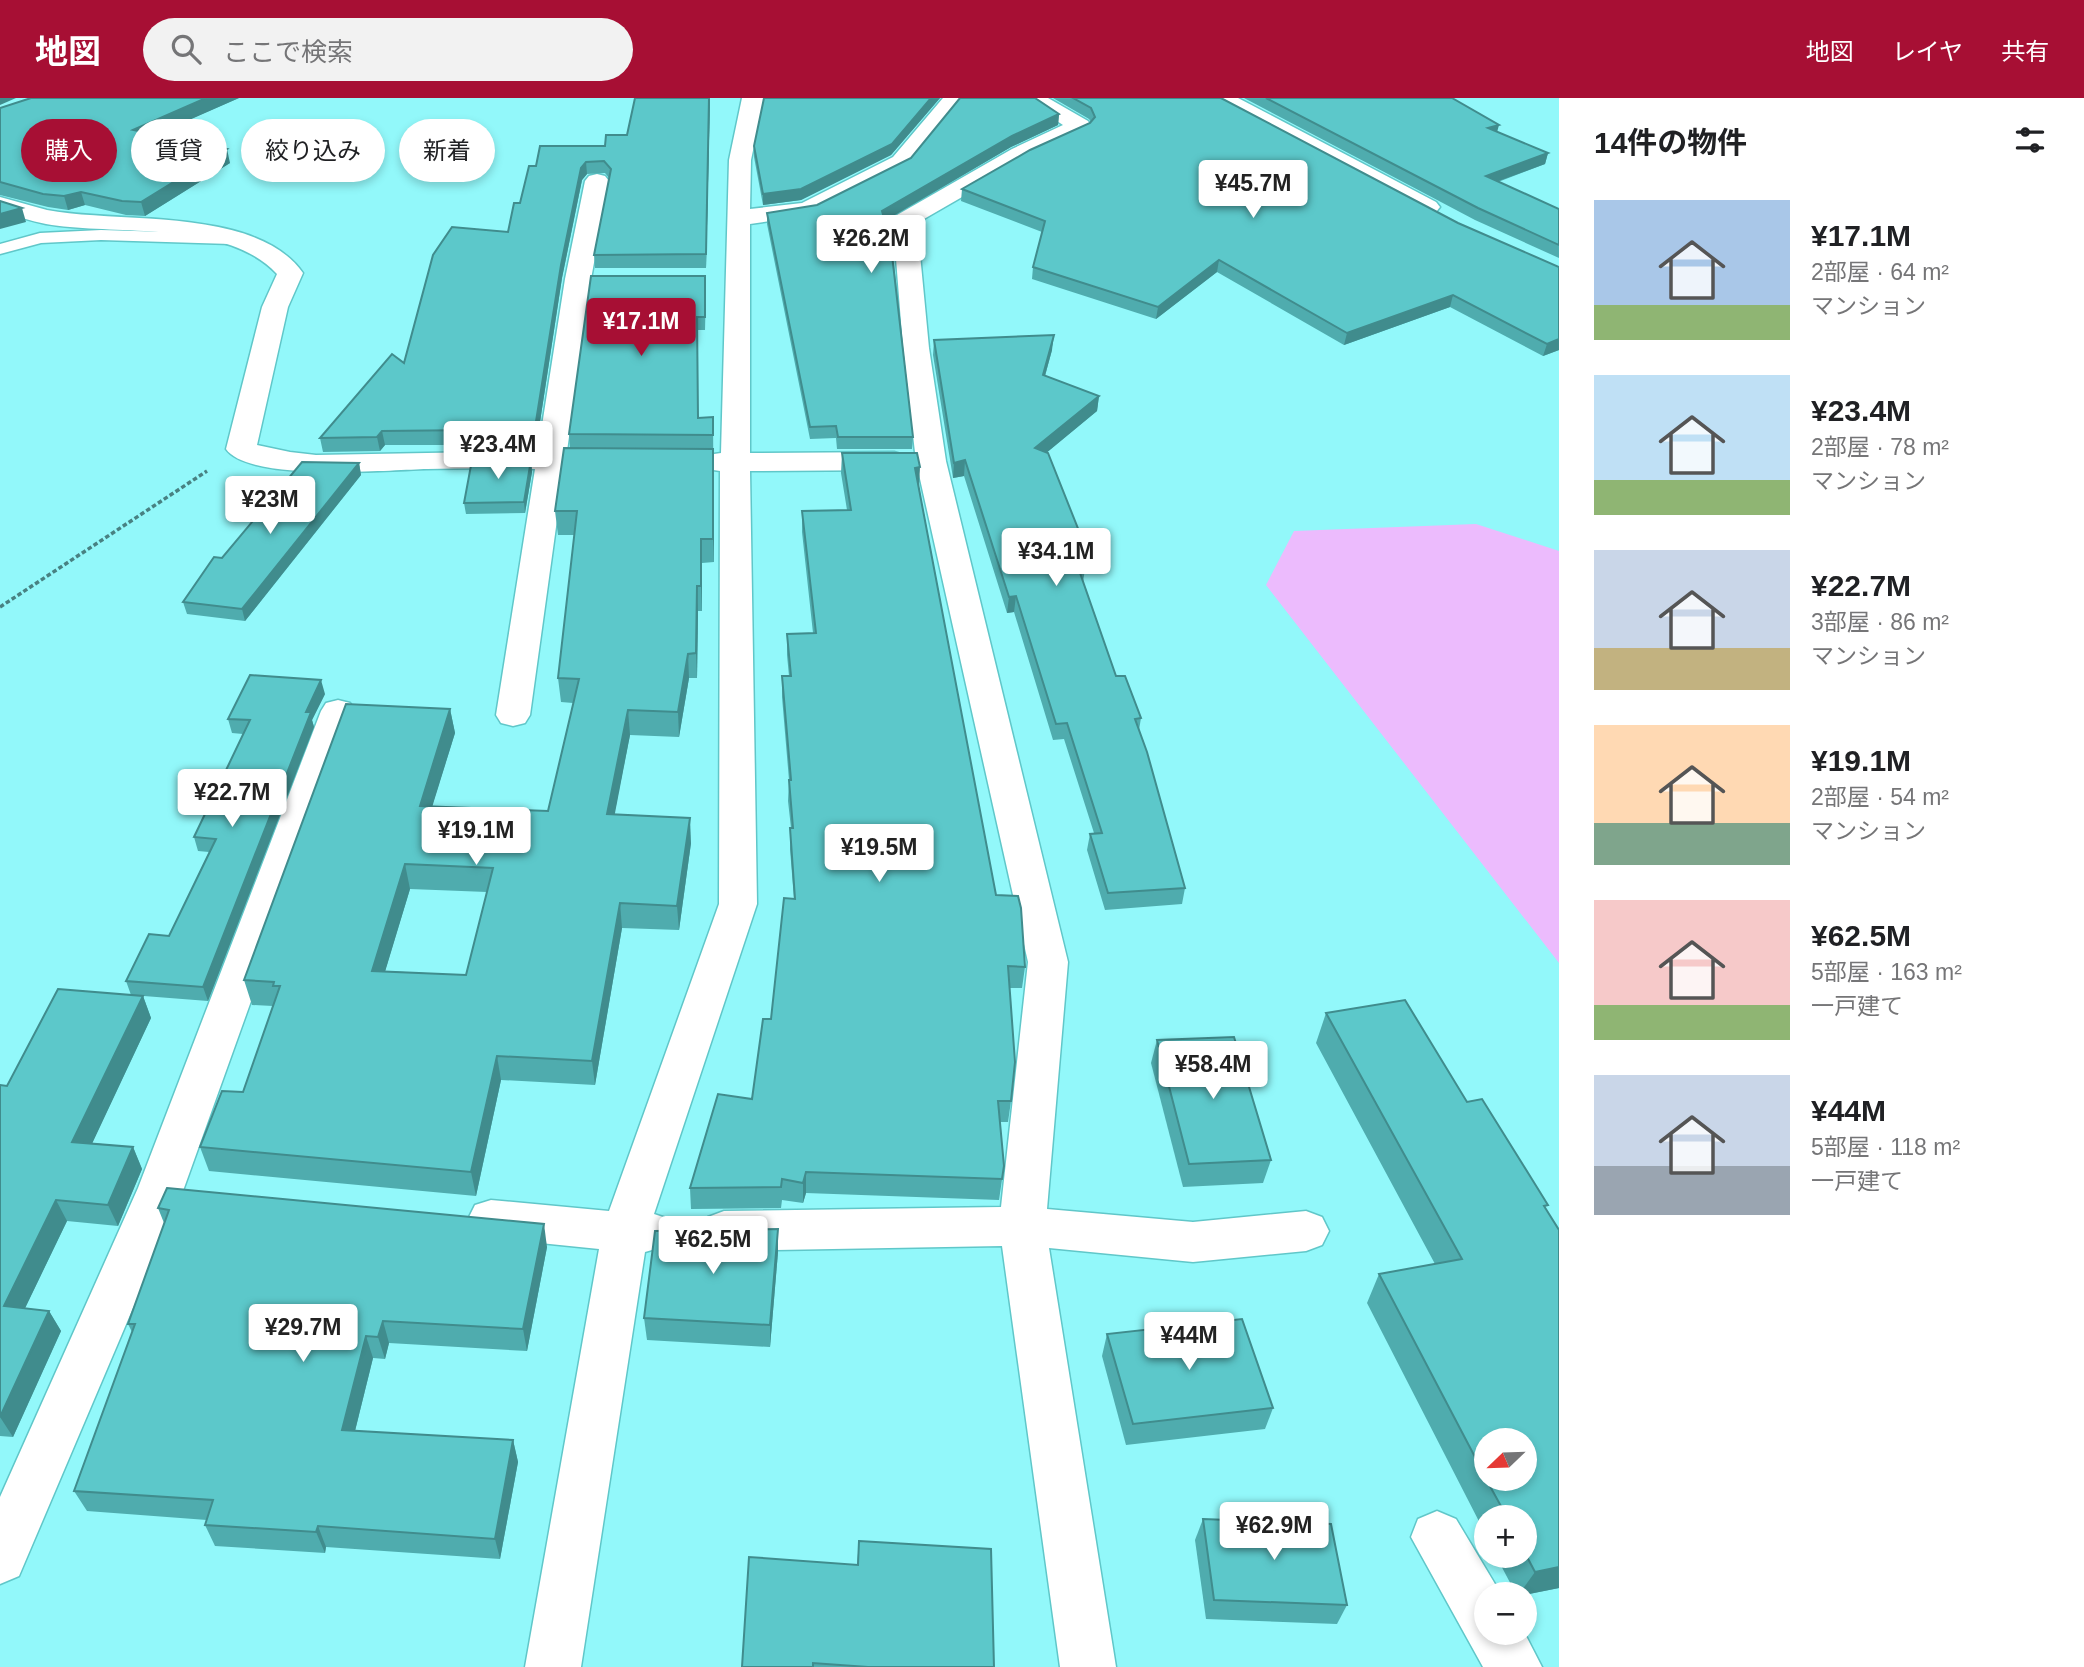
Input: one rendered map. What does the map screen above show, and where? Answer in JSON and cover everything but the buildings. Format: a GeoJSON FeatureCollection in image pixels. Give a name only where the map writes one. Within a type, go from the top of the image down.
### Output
{"type":"FeatureCollection","features":[{"type":"Feature","properties":{"kind":"street"},"geometry":{"type":"LineString","coordinates":[[553,1667],[625,1232],[737,904],[735,462],[724,278],[738,218],[740,160],[753,98]]}},
{"type":"Feature","properties":{"kind":"street"},"geometry":{"type":"LineString","coordinates":[[738,218],[808,209],[901,162],[954,98]]}},
{"type":"Feature","properties":{"kind":"street"},"geometry":{"type":"LineString","coordinates":[[1033,98],[1080,126],[1020,154],[905,220],[916,348],[931,461],[1048,962],[1022,1226],[1087,1667]]}},
{"type":"Feature","properties":{"kind":"street"},"geometry":{"type":"LineString","coordinates":[[1222,98],[1453,221]]}},
{"type":"Feature","properties":{"kind":"street"},"geometry":{"type":"LineString","coordinates":[[513,715],[550,460],[591,279],[597,181]]}},
{"type":"Feature","properties":{"kind":"street"},"geometry":{"type":"LineString","coordinates":[[0,204],[47,217],[189,229],[239,240],[274,256],[289,273],[275,307],[241,449],[258,456],[309,463],[642,461]]}},
{"type":"Feature","properties":{"kind":"street"},"geometry":{"type":"LineString","coordinates":[[682,461],[931,461]]}},
{"type":"Feature","properties":{"kind":"street"},"geometry":{"type":"LineString","coordinates":[[0,1558],[181,1189],[338,710]]}},
{"type":"Feature","properties":{"kind":"street"},"geometry":{"type":"LineString","coordinates":[[447,1215],[625,1232],[1022,1226],[1193,1242],[1306,1231]]}},
{"type":"Feature","properties":{"kind":"street"},"geometry":{"type":"LineString","coordinates":[[1437,1537],[1474,1600]]}},
{"type":"Feature","properties":{"kind":"street"},"geometry":{"type":"LineString","coordinates":[[1501,1645],[1514,1667]]}},
{"type":"Feature","properties":{"kind":"lane"},"geometry":{"type":"LineString","coordinates":[[0,249],[40,238],[101,235],[239,240]]}},
{"type":"Feature","properties":{"kind":"path"},"geometry":{"type":"LineString","coordinates":[[0,607],[241,449]]}},
{"type":"Feature","properties":{"kind":"shaded area"},"geometry":{"type":"Polygon","coordinates":[[[1476,524],[1559,551],[1559,963],[1266,585],[1294,531],[1476,524]]]}}]}
